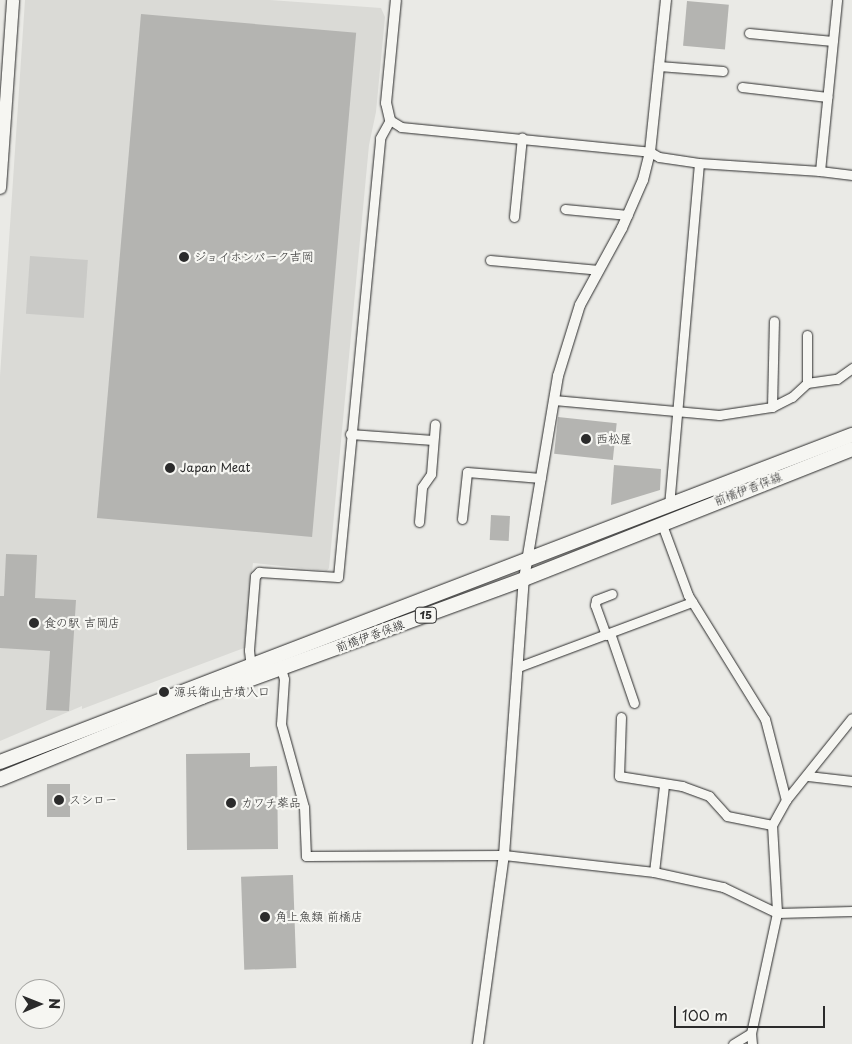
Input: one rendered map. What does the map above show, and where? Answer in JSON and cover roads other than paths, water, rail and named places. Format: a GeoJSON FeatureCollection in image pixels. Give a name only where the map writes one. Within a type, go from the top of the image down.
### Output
{"type":"FeatureCollection","features":[{"type":"Feature","properties":{"kind":"main road"},"geometry":{"type":"LineString","coordinates":[[0,188],[3,101],[13,0]]}},
{"type":"Feature","properties":{"kind":"main road","name":"前橋伊香保線"},"geometry":{"type":"LineString","coordinates":[[0,762],[251,666],[435,590],[528,560],[852,435]]}},
{"type":"Feature","properties":{"kind":"main road","name":"前橋伊香保線"},"geometry":{"type":"LineString","coordinates":[[0,778],[281,668],[524,579],[662,522],[852,449]]}},
{"type":"Feature","properties":{"kind":"street"},"geometry":{"type":"LineString","coordinates":[[251,666],[249,650],[255,576],[259,572],[338,577],[350,434],[380,138],[390,120],[386,103],[396,0]]}},
{"type":"Feature","properties":{"kind":"street"},"geometry":{"type":"LineString","coordinates":[[478,1044],[504,855],[524,579],[554,400],[580,305],[628,215],[643,180],[650,152],[666,0]]}},
{"type":"Feature","properties":{"kind":"street"},"geometry":{"type":"LineString","coordinates":[[820,172],[838,0]]}},
{"type":"Feature","properties":{"kind":"street"},"geometry":{"type":"LineString","coordinates":[[748,33],[833,41]]}},
{"type":"Feature","properties":{"kind":"street"},"geometry":{"type":"LineString","coordinates":[[659,66],[724,71]]}},
{"type":"Feature","properties":{"kind":"street"},"geometry":{"type":"LineString","coordinates":[[742,87],[827,97]]}},
{"type":"Feature","properties":{"kind":"street"},"geometry":{"type":"LineString","coordinates":[[390,120],[401,126],[522,137],[650,152],[659,158],[699,163],[852,175]]}},
{"type":"Feature","properties":{"kind":"street"},"geometry":{"type":"LineString","coordinates":[[514,217],[522,137]]}},
{"type":"Feature","properties":{"kind":"street"},"geometry":{"type":"LineString","coordinates":[[669,506],[679,411],[699,163]]}},
{"type":"Feature","properties":{"kind":"street"},"geometry":{"type":"LineString","coordinates":[[565,209],[628,215]]}},
{"type":"Feature","properties":{"kind":"street"},"geometry":{"type":"LineString","coordinates":[[490,260],[599,270]]}},
{"type":"Feature","properties":{"kind":"street"},"geometry":{"type":"LineString","coordinates":[[772,407],[774,320]]}},
{"type":"Feature","properties":{"kind":"street"},"geometry":{"type":"LineString","coordinates":[[807,336],[807,383]]}},
{"type":"Feature","properties":{"kind":"street"},"geometry":{"type":"LineString","coordinates":[[554,400],[719,414],[772,407],[792,397],[807,383],[837,379],[852,368]]}},
{"type":"Feature","properties":{"kind":"street"},"geometry":{"type":"LineString","coordinates":[[419,522],[422,486],[431,474],[435,424]]}},
{"type":"Feature","properties":{"kind":"street"},"geometry":{"type":"LineString","coordinates":[[350,434],[433,440]]}},
{"type":"Feature","properties":{"kind":"street"},"geometry":{"type":"LineString","coordinates":[[462,518],[467,472],[541,478]]}},
{"type":"Feature","properties":{"kind":"street"},"geometry":{"type":"LineString","coordinates":[[662,522],[692,602],[765,719],[786,800]]}},
{"type":"Feature","properties":{"kind":"street"},"geometry":{"type":"LineString","coordinates":[[612,594],[596,600],[594,605],[608,634],[634,703]]}},
{"type":"Feature","properties":{"kind":"street"},"geometry":{"type":"LineString","coordinates":[[518,667],[692,602]]}},
{"type":"Feature","properties":{"kind":"street"},"geometry":{"type":"LineString","coordinates":[[281,668],[284,679],[281,724],[304,807],[306,856],[504,855],[654,872],[723,887],[777,913],[852,911]]}},
{"type":"Feature","properties":{"kind":"street"},"geometry":{"type":"LineString","coordinates":[[621,717],[619,776],[664,785],[682,786],[709,796],[727,816],[772,825]]}},
{"type":"Feature","properties":{"kind":"street"},"geometry":{"type":"LineString","coordinates":[[752,1044],[751,1033],[777,913],[772,825],[786,800],[808,776],[852,718]]}},
{"type":"Feature","properties":{"kind":"street"},"geometry":{"type":"LineString","coordinates":[[808,776],[852,781]]}},
{"type":"Feature","properties":{"kind":"street"},"geometry":{"type":"LineString","coordinates":[[654,872],[664,785]]}},
{"type":"Feature","properties":{"kind":"street"},"geometry":{"type":"LineString","coordinates":[[733,1044],[751,1033]]}},
{"type":"Feature","properties":{"kind":"place","name":"ジョイホンパーク吉岡"},"geometry":{"type":"Point","coordinates":[184,257]}},
{"type":"Feature","properties":{"kind":"place","name":"西松屋"},"geometry":{"type":"Point","coordinates":[586,439]}},
{"type":"Feature","properties":{"kind":"place","name":"Japan Meat"},"geometry":{"type":"Point","coordinates":[170,468]}},
{"type":"Feature","properties":{"kind":"place","name":"食の駅 吉岡店"},"geometry":{"type":"Point","coordinates":[34,623]}},
{"type":"Feature","properties":{"kind":"place","name":"源兵衛山古墳入口"},"geometry":{"type":"Point","coordinates":[164,692]}},
{"type":"Feature","properties":{"kind":"place","name":"スシロー"},"geometry":{"type":"Point","coordinates":[59,800]}},
{"type":"Feature","properties":{"kind":"place","name":"カワチ薬品"},"geometry":{"type":"Point","coordinates":[231,803]}},
{"type":"Feature","properties":{"kind":"place","name":"角上魚類 前橋店"},"geometry":{"type":"Point","coordinates":[265,917]}}]}
